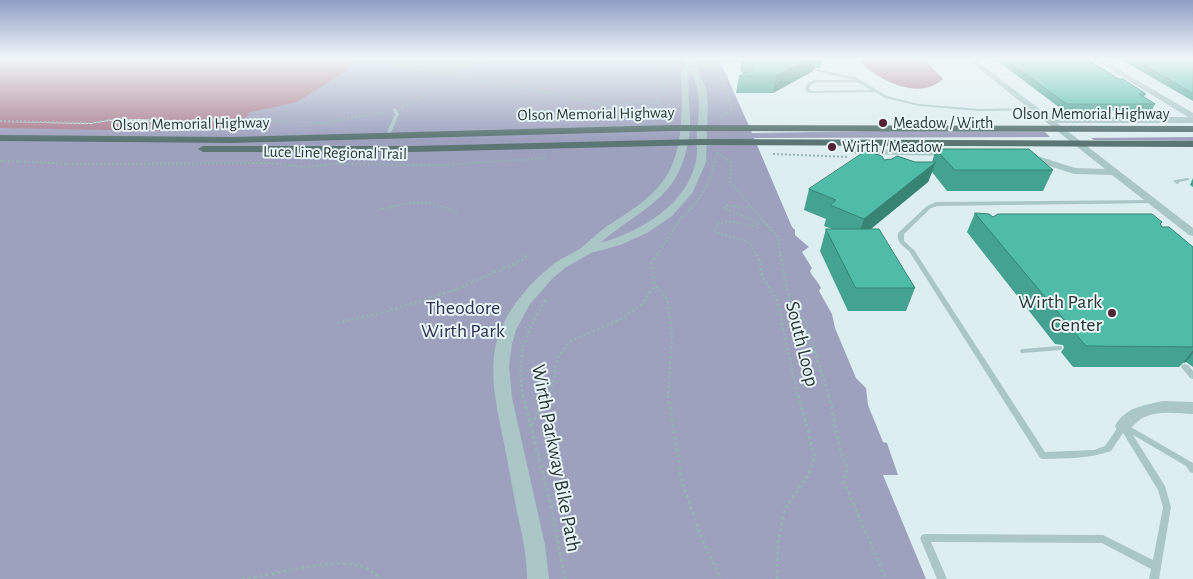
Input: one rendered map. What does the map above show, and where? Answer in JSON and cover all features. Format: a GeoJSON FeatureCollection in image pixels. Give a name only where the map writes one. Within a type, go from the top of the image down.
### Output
{"type":"FeatureCollection","features":[{"type":"Feature","properties":{"kind":"main road","name":"Olson Memorial Highway"},"geometry":{"type":"LineString","coordinates":[[0,138],[157,140],[684,128],[1193,129]]}},
{"type":"Feature","properties":{"kind":"main road","name":"Olson Memorial Highway"},"geometry":{"type":"LineString","coordinates":[[0,146],[313,150],[682,142],[1193,144]]}},
{"type":"Feature","properties":{"kind":"street"},"geometry":{"type":"LineString","coordinates":[[586,251],[604,232],[629,217],[662,190],[674,174],[682,142],[687,86]]}},
{"type":"Feature","properties":{"kind":"street"},"geometry":{"type":"LineString","coordinates":[[538,579],[538,567],[532,533],[501,389],[504,344],[511,324],[537,285],[559,266],[586,251],[618,242],[645,230],[666,216],[694,182],[701,164],[705,98],[702,86]]}},
{"type":"Feature","properties":{"kind":"street"},"geometry":{"type":"LineString","coordinates":[[1005,86],[1193,233]]}},
{"type":"Feature","properties":{"kind":"street"},"geometry":{"type":"LineString","coordinates":[[1140,86],[1193,119]]}},
{"type":"Feature","properties":{"kind":"street"},"geometry":{"type":"LineString","coordinates":[[1048,120],[1193,119]]}},
{"type":"Feature","properties":{"kind":"street"},"geometry":{"type":"LineString","coordinates":[[858,152],[891,155],[1010,154],[1040,158],[1074,171],[1116,172]]}},
{"type":"Feature","properties":{"kind":"street"},"geometry":{"type":"LineString","coordinates":[[1123,426],[1137,413],[1163,407],[1193,408]]}},
{"type":"Feature","properties":{"kind":"lane"},"geometry":{"type":"LineString","coordinates":[[808,86],[807,88],[810,92],[875,91]]}},
{"type":"Feature","properties":{"kind":"lane"},"geometry":{"type":"LineString","coordinates":[[868,86],[894,100],[919,105],[986,110],[1034,109]]}},
{"type":"Feature","properties":{"kind":"lane"},"geometry":{"type":"LineString","coordinates":[[388,135],[397,114],[395,110]]}},
{"type":"Feature","properties":{"kind":"lane"},"geometry":{"type":"LineString","coordinates":[[1177,183],[1175,180],[1186,180]]}},
{"type":"Feature","properties":{"kind":"lane"},"geometry":{"type":"LineString","coordinates":[[1123,426],[1108,450],[1094,453],[1043,456],[911,250],[902,241],[900,236],[929,207],[936,204],[1154,202]]}},
{"type":"Feature","properties":{"kind":"lane"},"geometry":{"type":"LineString","coordinates":[[1023,351],[1059,348]]}},
{"type":"Feature","properties":{"kind":"lane"},"geometry":{"type":"LineString","coordinates":[[1185,367],[1193,376]]}},
{"type":"Feature","properties":{"kind":"lane"},"geometry":{"type":"LineString","coordinates":[[1123,426],[1189,464],[1193,469]]}},
{"type":"Feature","properties":{"kind":"lane"},"geometry":{"type":"LineString","coordinates":[[1123,426],[1162,489],[1167,507],[1154,579]]}},
{"type":"Feature","properties":{"kind":"lane"},"geometry":{"type":"LineString","coordinates":[[942,579],[925,538],[1103,539],[1156,567]]}},
{"type":"Feature","properties":{"kind":"path"},"geometry":{"type":"LineString","coordinates":[[0,121],[91,123],[109,120],[200,122],[218,119],[322,123],[395,110],[422,99],[432,91],[433,86]]}},
{"type":"Feature","properties":{"kind":"path"},"geometry":{"type":"LineString","coordinates":[[510,86],[572,97],[607,106],[665,103],[669,106],[672,120]]}},
{"type":"Feature","properties":{"kind":"path"},"geometry":{"type":"LineString","coordinates":[[658,102],[662,95],[662,86]]}},
{"type":"Feature","properties":{"kind":"path"},"geometry":{"type":"LineString","coordinates":[[718,117],[730,113],[732,110],[732,103],[725,86]]}},
{"type":"Feature","properties":{"kind":"path","name":"South Loop"},"geometry":{"type":"LineString","coordinates":[[717,152],[731,163],[730,182],[778,237],[782,270],[791,307],[806,323],[832,407],[840,442],[841,456],[848,468],[842,480],[886,579]]}},
{"type":"Feature","properties":{"kind":"path","name":"Luce Line Regional Trail"},"geometry":{"type":"LineString","coordinates":[[0,161],[77,164],[269,163],[304,167],[334,164],[446,165],[550,157]]}},
{"type":"Feature","properties":{"kind":"path"},"geometry":{"type":"LineString","coordinates":[[378,210],[414,201],[428,201],[457,214]]}},
{"type":"Feature","properties":{"kind":"path","name":"South Loop"},"geometry":{"type":"LineString","coordinates":[[751,206],[748,208],[729,205],[723,208],[758,222],[758,227],[753,228],[727,220],[717,224],[715,230],[719,234],[750,242],[760,262],[762,276],[777,300],[781,323],[788,342],[803,417],[815,457],[808,475],[785,509],[778,542],[777,579]]}},
{"type":"Feature","properties":{"kind":"path"},"geometry":{"type":"LineString","coordinates":[[674,223],[682,217],[652,264],[655,285],[668,300],[672,337],[668,401],[682,481],[702,539],[721,579]]}},
{"type":"Feature","properties":{"kind":"path"},"geometry":{"type":"LineString","coordinates":[[337,323],[385,312],[457,289],[522,260],[527,255]]}},
{"type":"Feature","properties":{"kind":"path"},"geometry":{"type":"LineString","coordinates":[[531,427],[541,406],[551,395],[558,356],[569,342],[618,320],[641,305],[655,285]]}},
{"type":"Feature","properties":{"kind":"path","name":"Wirth Parkway Bike Path"},"geometry":{"type":"LineString","coordinates":[[547,297],[534,319],[521,353],[520,370],[565,579]]}},
{"type":"Feature","properties":{"kind":"path"},"geometry":{"type":"LineString","coordinates":[[242,579],[258,579],[294,569],[334,563],[364,568],[381,579]]}},
{"type":"Feature","properties":{"kind":"green space","name":"Theodore Wirth Park"},"geometry":{"type":"Polygon","coordinates":[[[0,86],[731,86],[752,133],[882,131],[1045,132],[1050,137],[754,138],[792,227],[795,230],[795,235],[809,247],[802,252],[812,268],[811,273],[821,288],[819,291],[832,314],[835,328],[856,378],[866,388],[868,405],[883,442],[887,443],[898,475],[883,475],[926,579],[0,579],[0,86]]]}},
{"type":"Feature","properties":{"kind":"green space"},"geometry":{"type":"Polygon","coordinates":[[[1193,137],[1193,141],[1094,140],[1091,138],[1193,137]]]}},
{"type":"Feature","properties":{"kind":"shaded area"},"geometry":{"type":"Polygon","coordinates":[[[0,86],[322,86],[297,102],[247,113],[249,115],[241,122],[218,128],[169,131],[0,128],[0,86]]]}},
{"type":"Feature","properties":{"kind":"shaded area"},"geometry":{"type":"Polygon","coordinates":[[[900,86],[930,86],[923,88],[900,86]]]}},
{"type":"Feature","properties":{"kind":"pier"},"geometry":{"type":"Polygon","coordinates":[[[138,119],[201,122],[218,119],[249,119],[217,120],[200,123],[109,121],[90,124],[0,122],[91,123],[109,120],[138,119]]]}},
{"type":"Feature","properties":{"kind":"building"},"geometry":{"type":"Polygon","coordinates":[[[1042,86],[1134,86],[1146,94],[1139,94],[1155,104],[1067,104],[1042,86]]]}},
{"type":"Feature","properties":{"kind":"building"},"geometry":{"type":"Polygon","coordinates":[[[1181,86],[1193,86],[1193,93],[1181,86]]]}},
{"type":"Feature","properties":{"kind":"building"},"geometry":{"type":"Polygon","coordinates":[[[936,149],[1029,149],[1053,170],[955,170],[936,149]]]}},
{"type":"Feature","properties":{"kind":"building"},"geometry":{"type":"Polygon","coordinates":[[[866,151],[882,156],[884,160],[897,156],[915,162],[936,162],[864,219],[830,205],[836,200],[809,189],[866,151]]]}},
{"type":"Feature","properties":{"kind":"building","name":"Wirth Park Center"},"geometry":{"type":"Polygon","coordinates":[[[975,213],[989,214],[993,217],[998,214],[1152,214],[1162,222],[1160,224],[1162,227],[1169,227],[1193,247],[1193,347],[1086,346],[1074,332],[1076,329],[1075,325],[1068,324],[975,213]]]}},
{"type":"Feature","properties":{"kind":"building"},"geometry":{"type":"Polygon","coordinates":[[[826,229],[879,229],[915,288],[856,288],[826,229]]]}},
{"type":"Feature","properties":{"kind":"place","name":"Meadow / Wirth"},"geometry":{"type":"Point","coordinates":[883,123]}},
{"type":"Feature","properties":{"kind":"place","name":"Wirth / Meadow"},"geometry":{"type":"Point","coordinates":[832,147]}},
{"type":"Feature","properties":{"kind":"place","name":"Wirth Park Center"},"geometry":{"type":"Point","coordinates":[1112,313]}}]}
